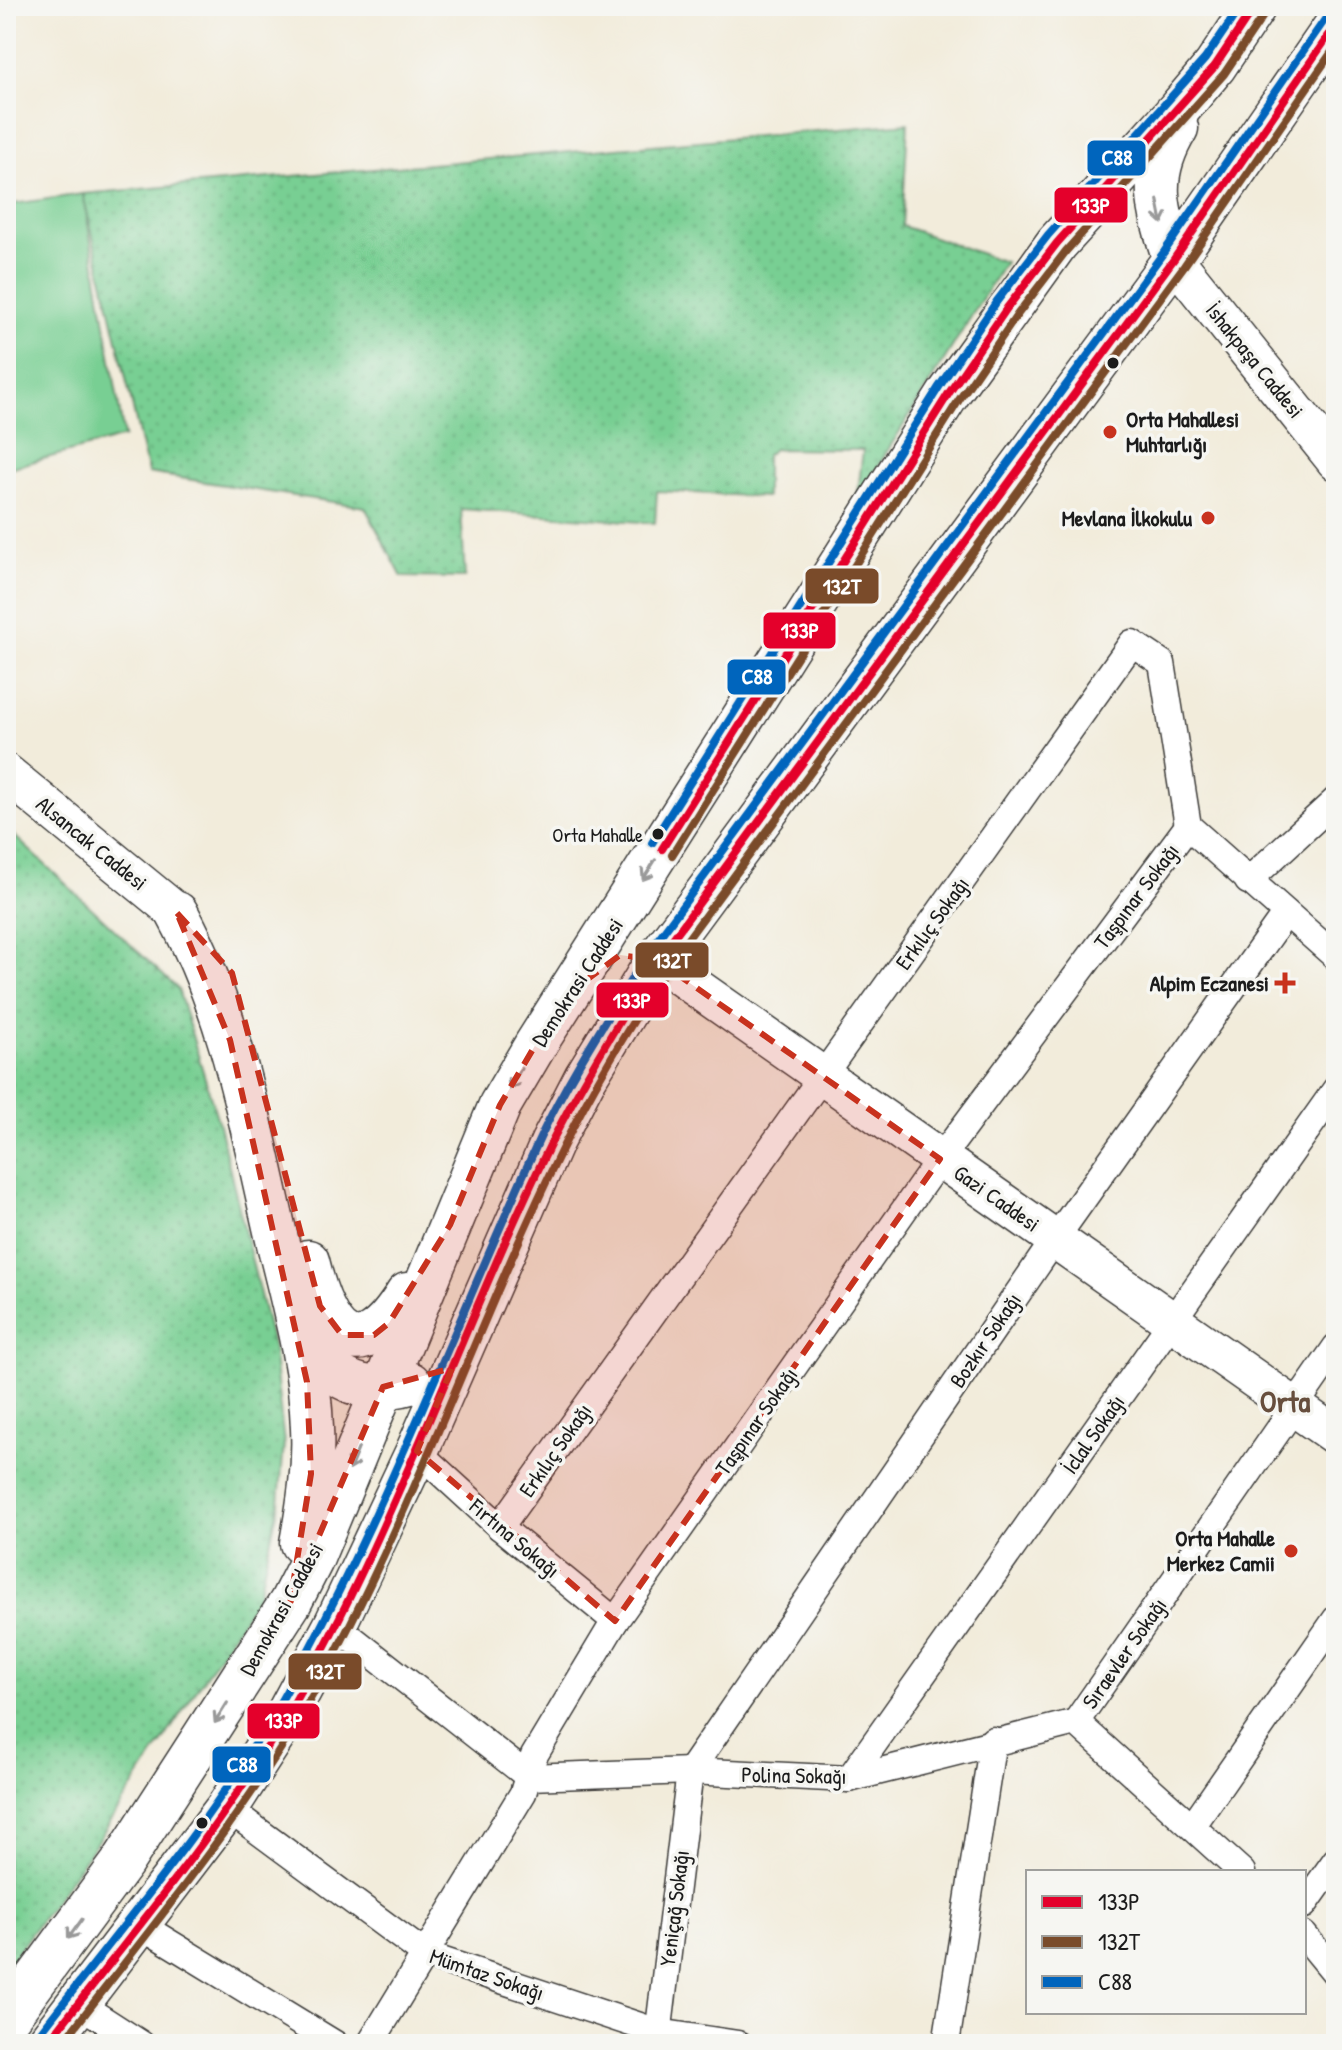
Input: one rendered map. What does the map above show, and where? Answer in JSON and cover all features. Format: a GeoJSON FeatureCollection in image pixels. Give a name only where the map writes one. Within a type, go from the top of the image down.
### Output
{"type":"FeatureCollection","features":[{"type":"Feature","properties":{"kind":"main road","name":"Demokrasi Caddesi"},"geometry":{"type":"LineString","coordinates":[[6,2020],[122,1863],[290,1603],[312,1560],[500,1105],[949,393],[1007,308],[1057,243],[1215,66],[1255,6]]}},
{"type":"Feature","properties":{"kind":"main road"},"geometry":{"type":"LineString","coordinates":[[47,2044],[227,1808],[284,1720],[335,1625],[417,1451],[572,1104],[657,960],[1174,259],[1336,25]]}},
{"type":"Feature","properties":{"kind":"main road"},"geometry":{"type":"LineString","coordinates":[[1174,259],[1162,224],[1155,184],[1158,166],[1168,143],[1215,66]]}},
{"type":"Feature","properties":{"kind":"main road"},"geometry":{"type":"LineString","coordinates":[[177,913],[215,948],[232,973],[243,1001],[316,1293],[331,1325],[342,1335],[357,1338],[374,1335],[389,1323],[450,1225]]}},
{"type":"Feature","properties":{"kind":"main road"},"geometry":{"type":"LineString","coordinates":[[177,913],[213,986],[230,1040],[295,1314],[312,1427],[308,1506],[290,1603]]}},
{"type":"Feature","properties":{"kind":"main road"},"geometry":{"type":"LineString","coordinates":[[573,990],[602,963],[620,955],[642,953],[657,960]]}},
{"type":"Feature","properties":{"kind":"main road"},"geometry":{"type":"LineString","coordinates":[[295,1314],[317,1358],[332,1373],[357,1384],[383,1387],[406,1385],[434,1375],[456,1359]]}},
{"type":"Feature","properties":{"kind":"street","name":"İshakpaşa Caddesi"},"geometry":{"type":"LineString","coordinates":[[1174,259],[1336,461]]}},
{"type":"Feature","properties":{"kind":"street","name":"Erkılıç Sokağı"},"geometry":{"type":"LineString","coordinates":[[500,1527],[1132,643],[1162,663],[1188,826]]}},
{"type":"Feature","properties":{"kind":"street","name":"Alsancak Caddesi"},"geometry":{"type":"LineString","coordinates":[[6,773],[177,913]]}},
{"type":"Feature","properties":{"kind":"street"},"geometry":{"type":"LineString","coordinates":[[1248,881],[1336,800]]}},
{"type":"Feature","properties":{"kind":"street"},"geometry":{"type":"LineString","coordinates":[[1188,826],[1336,957]]}},
{"type":"Feature","properties":{"kind":"street","name":"Taşpınar Sokağı"},"geometry":{"type":"LineString","coordinates":[[370,2044],[523,1793],[534,1756],[615,1621],[940,1159],[1188,826]]}},
{"type":"Feature","properties":{"kind":"street","name":"Bozkır Sokağı"},"geometry":{"type":"LineString","coordinates":[[690,1771],[1055,1239],[1286,913]]}},
{"type":"Feature","properties":{"kind":"street","name":"Gazi Caddesi"},"geometry":{"type":"LineString","coordinates":[[657,960],[1336,1436]]}},
{"type":"Feature","properties":{"kind":"street","name":"İclal Sokağı"},"geometry":{"type":"LineString","coordinates":[[849,1779],[1336,1089]]}},
{"type":"Feature","properties":{"kind":"street","name":"Sıraevler Sokağı"},"geometry":{"type":"LineString","coordinates":[[1076,1722],[1336,1347]]}},
{"type":"Feature","properties":{"kind":"street","name":"Fırtına Sokağı"},"geometry":{"type":"LineString","coordinates":[[417,1451],[500,1527],[615,1621]]}},
{"type":"Feature","properties":{"kind":"street"},"geometry":{"type":"LineString","coordinates":[[1193,1825],[1336,1619]]}},
{"type":"Feature","properties":{"kind":"street"},"geometry":{"type":"LineString","coordinates":[[335,1625],[529,1777]]}},
{"type":"Feature","properties":{"kind":"street"},"geometry":{"type":"LineString","coordinates":[[1076,1722],[1240,1870]]}},
{"type":"Feature","properties":{"kind":"street","name":"Polina Sokağı"},"geometry":{"type":"LineString","coordinates":[[529,1777],[690,1771],[849,1779],[993,1740],[1076,1722]]}},
{"type":"Feature","properties":{"kind":"street"},"geometry":{"type":"LineString","coordinates":[[946,2044],[993,1740]]}},
{"type":"Feature","properties":{"kind":"street","name":"Yeniçağ Sokağı"},"geometry":{"type":"LineString","coordinates":[[658,2038],[690,1771]]}},
{"type":"Feature","properties":{"kind":"street","name":"Mümtaz Sokağı"},"geometry":{"type":"LineString","coordinates":[[227,1808],[426,1955],[658,2038],[738,2044]]}},
{"type":"Feature","properties":{"kind":"street"},"geometry":{"type":"LineString","coordinates":[[1306,1902],[1336,1860]]}},
{"type":"Feature","properties":{"kind":"street"},"geometry":{"type":"LineString","coordinates":[[140,1925],[335,2044]]}},
{"type":"Feature","properties":{"kind":"street"},"geometry":{"type":"LineString","coordinates":[[1306,1937],[1336,1974]]}},
{"type":"Feature","properties":{"kind":"street"},"geometry":{"type":"LineString","coordinates":[[79,2004],[141,2044]]}},
{"type":"Feature","properties":{"kind":"highlighted area"},"geometry":{"type":"Polygon","coordinates":[[[177,913],[232,973],[320,1306],[342,1335],[374,1335],[389,1323],[450,1225],[500,1105],[536,1044],[573,990],[620,955],[657,960],[940,1159],[615,1621],[417,1451],[452,1368],[383,1387],[290,1603],[311,1474],[307,1382],[230,1040],[177,913]]]}},
{"type":"Feature","properties":{"kind":"green space"},"geometry":{"type":"Polygon","coordinates":[[[908,123],[902,226],[1005,262],[857,500],[863,450],[774,449],[766,455],[766,497],[657,491],[655,523],[461,509],[465,578],[402,577],[365,507],[148,473],[83,194],[908,123]]]}},
{"type":"Feature","properties":{"kind":"green space"},"geometry":{"type":"Polygon","coordinates":[[[83,194],[124,437],[6,469],[6,205],[83,194]]]}},
{"type":"Feature","properties":{"kind":"green space"},"geometry":{"type":"Polygon","coordinates":[[[6,828],[178,989],[218,1121],[273,1348],[284,1443],[279,1503],[258,1596],[92,1849],[6,1968],[6,828]]]}},
{"type":"Feature","properties":{"kind":"transit line","name":"C88"},"geometry":{"type":"LineString","coordinates":[[652,843],[939,387],[997,301],[1048,235],[1205,59],[1241,6]]}},
{"type":"Feature","properties":{"kind":"transit line","name":"133P"},"geometry":{"type":"LineString","coordinates":[[662,849],[949,393],[1007,308],[1057,243],[1215,66],[1255,6]]}},
{"type":"Feature","properties":{"kind":"transit line","name":"132T"},"geometry":{"type":"LineString","coordinates":[[672,855],[959,400],[1017,315],[1066,251],[1224,74],[1265,13]]}},
{"type":"Feature","properties":{"kind":"transit line","name":"C88"},"geometry":{"type":"LineString","coordinates":[[37,2037],[191,1838],[274,1713],[312,1644],[382,1501],[540,1138],[591,1044],[647,954],[1164,252],[1326,18]]}},
{"type":"Feature","properties":{"kind":"transit line","name":"133P"},"geometry":{"type":"LineString","coordinates":[[47,2044],[230,1804],[284,1720],[359,1578],[553,1139],[657,960],[1174,259],[1336,25]]}},
{"type":"Feature","properties":{"kind":"transit line","name":"132T"},"geometry":{"type":"LineString","coordinates":[[62,2044],[240,1809],[294,1727],[333,1657],[403,1512],[564,1145],[600,1077],[667,967],[1184,266],[1336,46]]}},
{"type":"Feature","properties":{"kind":"place","name":"Orta Mahallesi Muhtarlığı"},"geometry":{"type":"Point","coordinates":[1110,432]}},
{"type":"Feature","properties":{"kind":"place","name":"Mevlana İlkokulu"},"geometry":{"type":"Point","coordinates":[1208,518]}},
{"type":"Feature","properties":{"kind":"place","name":"Orta Mahalle"},"geometry":{"type":"Point","coordinates":[658,834]}},
{"type":"Feature","properties":{"kind":"place","name":"Alpim Eczanesi"},"geometry":{"type":"Point","coordinates":[1285,983]}},
{"type":"Feature","properties":{"kind":"place","name":"Orta Mahalle Merkez Camii"},"geometry":{"type":"Point","coordinates":[1291,1551]}},
{"type":"Feature","properties":{"kind":"district","name":"Orta"},"geometry":{"type":"Point","coordinates":[1285,1401]}}]}
